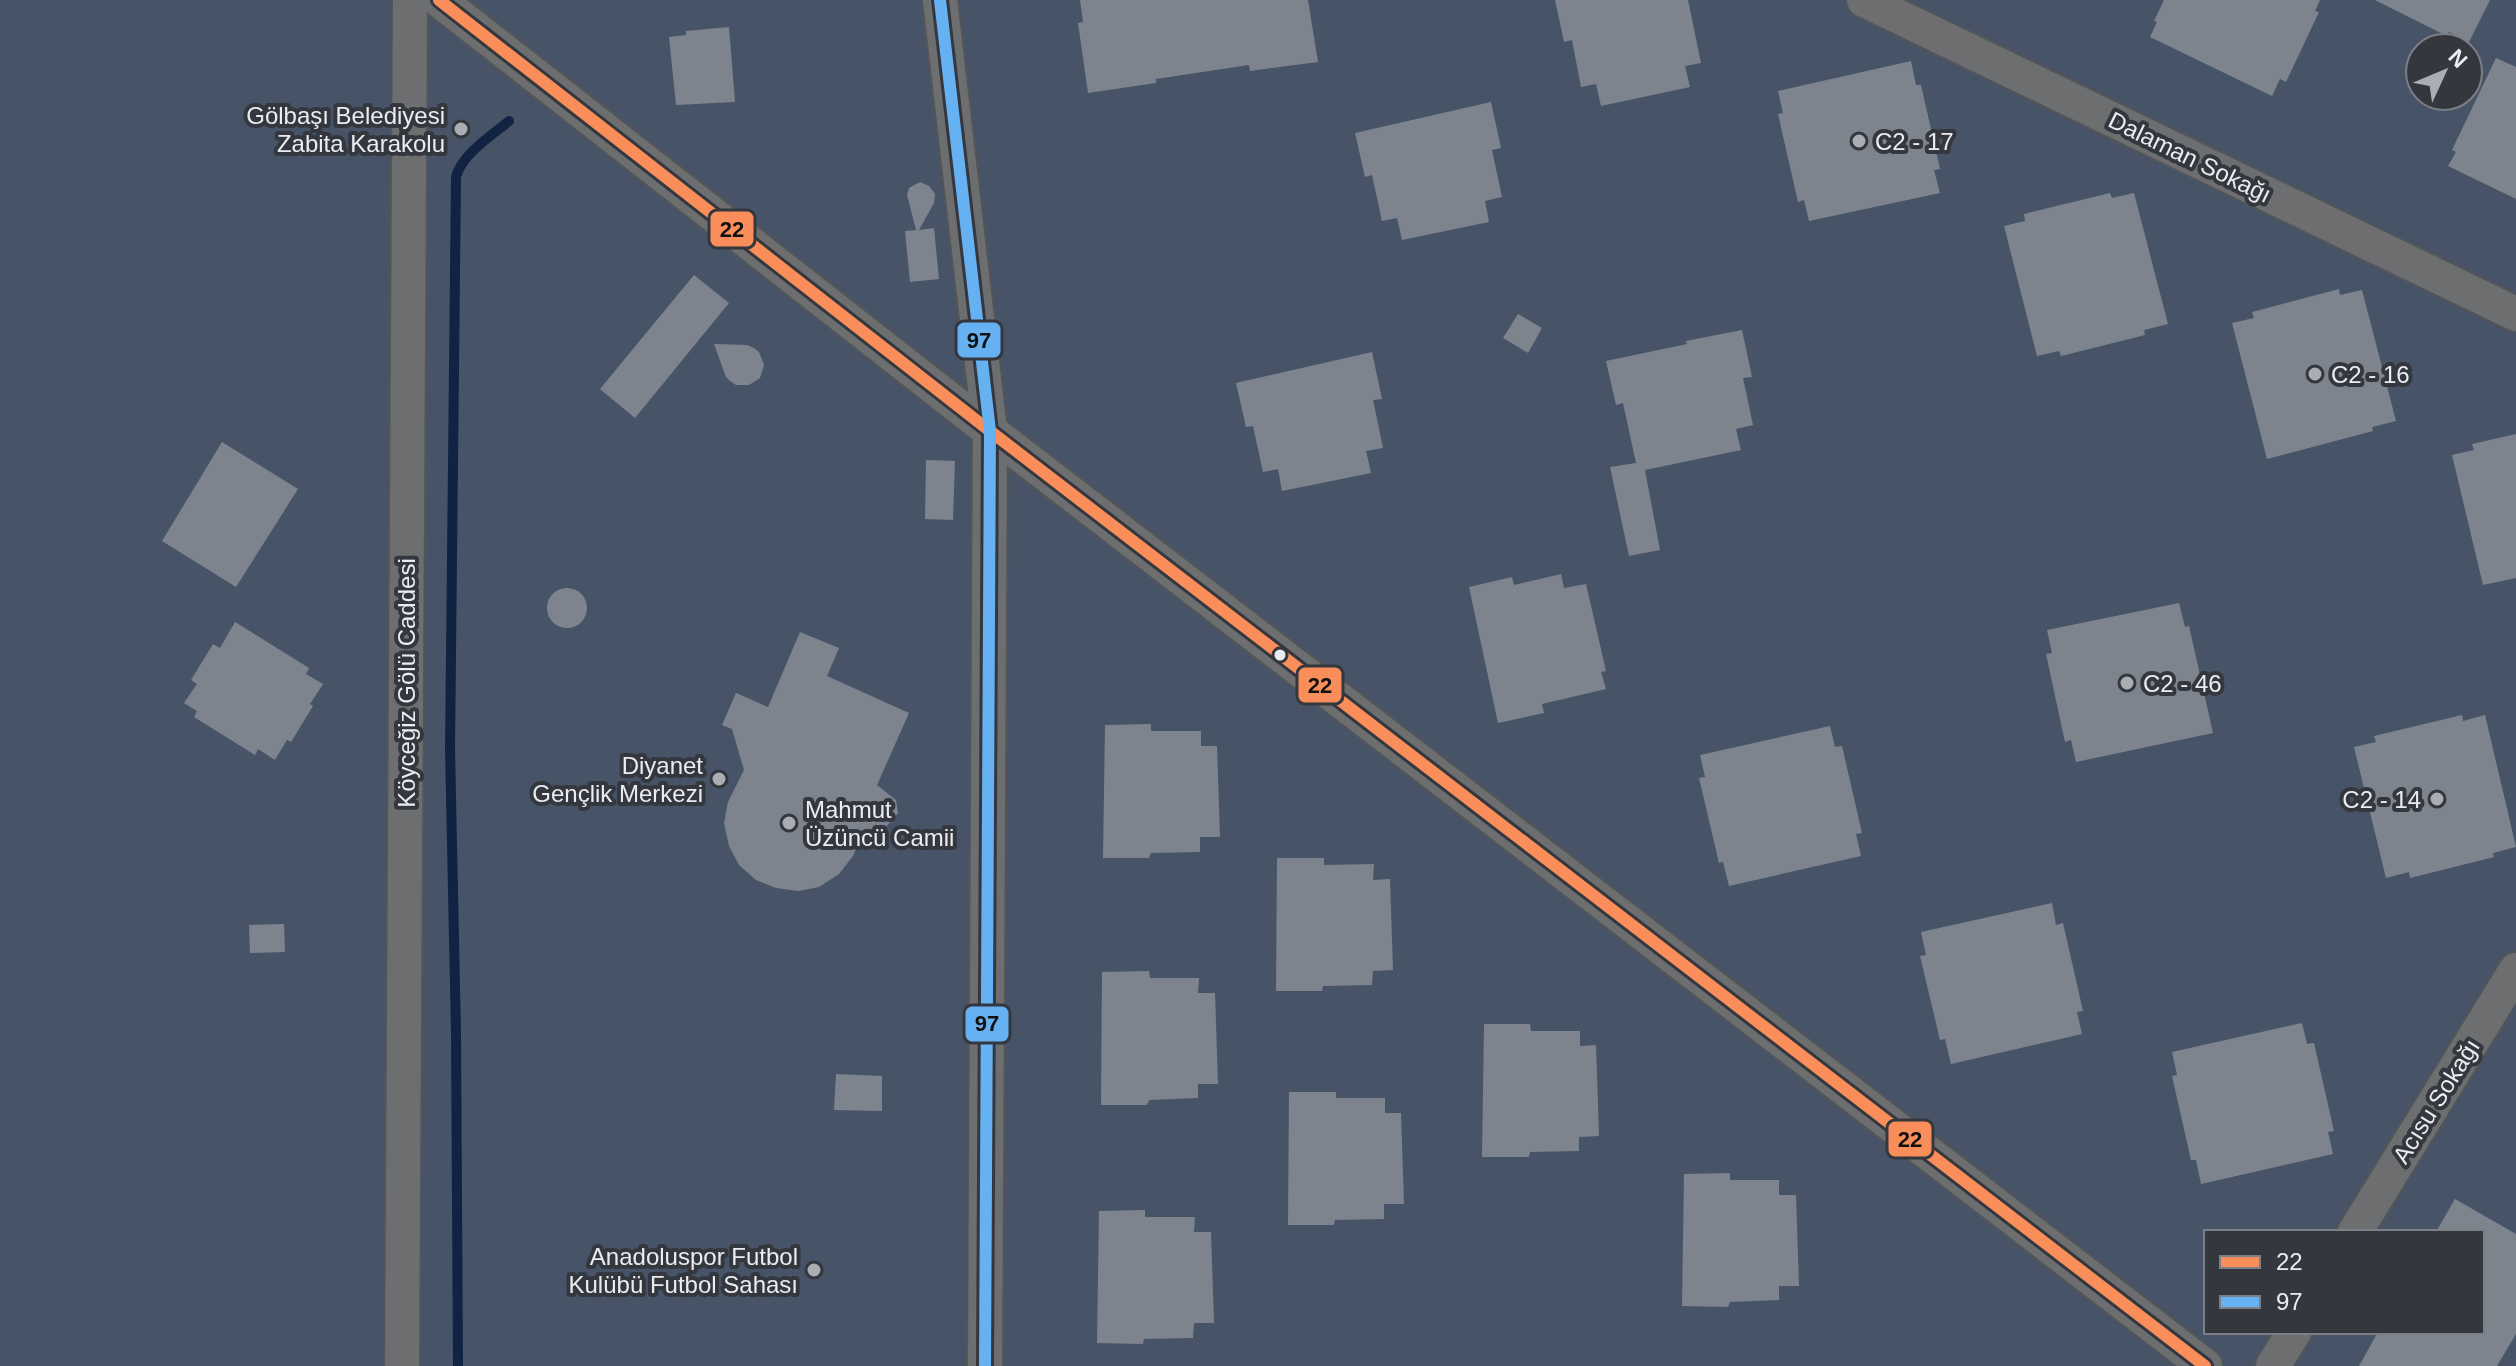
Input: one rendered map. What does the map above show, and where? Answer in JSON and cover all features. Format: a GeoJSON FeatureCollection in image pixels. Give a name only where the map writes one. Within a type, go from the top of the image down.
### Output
{"type":"FeatureCollection","features":[{"type":"Feature","properties":{"kind":"street","name":"Köyceğiz Gölü Caddesi"},"geometry":{"type":"LineString","coordinates":[[402,1366],[410,0]]}},
{"type":"Feature","properties":{"kind":"street"},"geometry":{"type":"LineString","coordinates":[[439,0],[990,431],[2205,1366]]}},
{"type":"Feature","properties":{"kind":"street"},"geometry":{"type":"LineString","coordinates":[[940,0],[990,431],[985,1366]]}},
{"type":"Feature","properties":{"kind":"street","name":"Dalaman Sokağı"},"geometry":{"type":"LineString","coordinates":[[1864,0],[2516,314]]}},
{"type":"Feature","properties":{"kind":"street","name":"Acısu Sokağı"},"geometry":{"type":"LineString","coordinates":[[2356,1230],[2516,970]]}},
{"type":"Feature","properties":{"kind":"street"},"geometry":{"type":"LineString","coordinates":[[2273,1366],[2293,1334]]}},
{"type":"Feature","properties":{"kind":"shaded area"},"geometry":{"type":"Polygon","coordinates":[[[0,0],[2516,0],[2516,1366],[0,1366],[0,0]]]}},
{"type":"Feature","properties":{"kind":"building"},"geometry":{"type":"Polygon","coordinates":[[[1080,0],[1308,0],[1318,62],[1250,71],[1249,65],[1088,93],[1078,23],[1083,22],[1080,0]]]}},
{"type":"Feature","properties":{"kind":"building"},"geometry":{"type":"Polygon","coordinates":[[[1555,0],[1688,0],[1701,63],[1685,66],[1690,87],[1601,106],[1596,84],[1581,87],[1572,40],[1564,42],[1555,0]]]}},
{"type":"Feature","properties":{"kind":"building"},"geometry":{"type":"Polygon","coordinates":[[[2164,0],[2320,0],[2315,11],[2319,12],[2286,82],[2280,79],[2272,96],[2150,37],[2164,0]]]}},
{"type":"Feature","properties":{"kind":"building"},"geometry":{"type":"Polygon","coordinates":[[[2375,0],[2490,0],[2474,32],[2439,32],[2375,0]]]}},
{"type":"Feature","properties":{"kind":"building"},"geometry":{"type":"Polygon","coordinates":[[[729,27],[735,102],[676,105],[669,37],[686,35],[686,31],[729,27]]]}},
{"type":"Feature","properties":{"kind":"building"},"geometry":{"type":"Polygon","coordinates":[[[2496,58],[2516,67],[2516,199],[2448,166],[2470,112],[2484,112],[2484,83],[2496,58]]]}},
{"type":"Feature","properties":{"kind":"building","name":"C2 - 17"},"geometry":{"type":"Polygon","coordinates":[[[1911,61],[1916,85],[1921,85],[1940,169],[1934,170],[1940,193],[1809,221],[1804,200],[1798,202],[1778,114],[1783,113],[1778,91],[1911,61]]]}},
{"type":"Feature","properties":{"kind":"building"},"geometry":{"type":"Polygon","coordinates":[[[1491,102],[1501,148],[1492,150],[1502,197],[1485,201],[1489,222],[1402,240],[1397,218],[1382,221],[1372,175],[1365,177],[1355,133],[1491,102]]]}},
{"type":"Feature","properties":{"kind":"building"},"geometry":{"type":"Polygon","coordinates":[[[920,182],[929,186],[935,194],[934,203],[919,230],[934,228],[939,279],[910,282],[905,231],[916,230],[907,195],[909,188],[920,182]]]}},
{"type":"Feature","properties":{"kind":"building"},"geometry":{"type":"Polygon","coordinates":[[[2110,193],[2112,198],[2134,193],[2168,324],[2144,330],[2145,335],[2061,356],[2059,351],[2037,356],[2004,226],[2025,221],[2024,214],[2110,193]]]}},
{"type":"Feature","properties":{"kind":"building"},"geometry":{"type":"Polygon","coordinates":[[[694,275],[729,303],[635,418],[600,389],[694,275]]]}},
{"type":"Feature","properties":{"kind":"building","name":"C2 - 16"},"geometry":{"type":"Polygon","coordinates":[[[2339,289],[2340,295],[2362,290],[2396,421],[2372,427],[2373,431],[2267,459],[2232,323],[2254,318],[2252,312],[2339,289]]]}},
{"type":"Feature","properties":{"kind":"building"},"geometry":{"type":"Polygon","coordinates":[[[1518,314],[1542,328],[1528,353],[1503,338],[1518,314]]]}},
{"type":"Feature","properties":{"kind":"building"},"geometry":{"type":"Polygon","coordinates":[[[1742,330],[1752,377],[1743,378],[1753,425],[1736,429],[1741,450],[1645,470],[1660,550],[1629,556],[1610,467],[1636,463],[1623,403],[1616,405],[1606,361],[1742,330]]]}},
{"type":"Feature","properties":{"kind":"building"},"geometry":{"type":"Polygon","coordinates":[[[714,344],[754,348],[764,365],[760,378],[749,385],[736,385],[730,381],[714,344]]]}},
{"type":"Feature","properties":{"kind":"building"},"geometry":{"type":"Polygon","coordinates":[[[1372,352],[1382,399],[1373,400],[1383,448],[1366,451],[1371,473],[1282,491],[1278,469],[1263,472],[1253,426],[1246,427],[1236,383],[1372,352]]]}},
{"type":"Feature","properties":{"kind":"building"},"geometry":{"type":"Polygon","coordinates":[[[2516,434],[2516,578],[2483,585],[2452,455],[2474,450],[2472,444],[2516,434]]]}},
{"type":"Feature","properties":{"kind":"building"},"geometry":{"type":"Polygon","coordinates":[[[222,442],[298,489],[236,587],[162,541],[222,442]]]}},
{"type":"Feature","properties":{"kind":"building"},"geometry":{"type":"Polygon","coordinates":[[[926,460],[955,461],[953,520],[925,519],[926,460]]]}},
{"type":"Feature","properties":{"kind":"building"},"geometry":{"type":"Polygon","coordinates":[[[1561,574],[1564,588],[1586,584],[1606,671],[1601,672],[1606,689],[1542,704],[1544,713],[1498,723],[1469,587],[1512,577],[1514,585],[1561,574]]]}},
{"type":"Feature","properties":{"kind":"building"},"geometry":{"type":"Polygon","coordinates":[[[567,588],[581,594],[587,608],[581,622],[567,628],[553,622],[547,608],[553,594],[567,588]]]}},
{"type":"Feature","properties":{"kind":"building","name":"C2 - 46"},"geometry":{"type":"Polygon","coordinates":[[[2179,603],[2185,627],[2189,626],[2213,733],[2076,762],[2071,740],[2065,742],[2046,654],[2052,653],[2047,630],[2179,603]]]}},
{"type":"Feature","properties":{"kind":"building"},"geometry":{"type":"Polygon","coordinates":[[[235,622],[309,668],[306,674],[323,684],[291,742],[287,740],[275,760],[258,749],[255,755],[194,717],[197,711],[184,703],[197,684],[191,680],[213,644],[220,648],[235,622]]]}},
{"type":"Feature","properties":{"kind":"building"},"geometry":{"type":"Polygon","coordinates":[[[800,632],[839,648],[827,676],[909,713],[877,785],[896,800],[898,813],[885,828],[864,829],[853,856],[839,874],[819,887],[798,891],[776,888],[756,880],[739,865],[729,846],[724,823],[728,802],[744,770],[732,729],[722,725],[736,693],[768,707],[800,632]]]}},
{"type":"Feature","properties":{"kind":"building","name":"C2 - 14"},"geometry":{"type":"Polygon","coordinates":[[[2462,715],[2463,721],[2485,715],[2516,847],[2493,853],[2494,857],[2410,878],[2409,872],[2386,878],[2354,747],[2376,742],[2374,736],[2462,715]]]}},
{"type":"Feature","properties":{"kind":"building"},"geometry":{"type":"Polygon","coordinates":[[[1151,724],[1151,731],[1201,731],[1201,746],[1217,746],[1220,837],[1200,837],[1200,852],[1151,853],[1149,858],[1103,858],[1105,725],[1151,724]]]}},
{"type":"Feature","properties":{"kind":"building"},"geometry":{"type":"Polygon","coordinates":[[[1830,726],[1835,747],[1842,746],[1862,833],[1856,834],[1861,856],[1729,886],[1723,862],[1719,863],[1699,778],[1705,777],[1700,755],[1830,726]]]}},
{"type":"Feature","properties":{"kind":"building"},"geometry":{"type":"Polygon","coordinates":[[[1277,858],[1324,858],[1324,865],[1374,864],[1373,880],[1390,879],[1393,970],[1373,971],[1372,985],[1323,986],[1322,991],[1276,991],[1277,858]]]}},
{"type":"Feature","properties":{"kind":"building"},"geometry":{"type":"Polygon","coordinates":[[[2052,903],[2056,925],[2063,923],[2083,1011],[2077,1012],[2082,1034],[1951,1064],[1945,1039],[1940,1040],[1920,956],[1926,955],[1921,932],[2052,903]]]}},
{"type":"Feature","properties":{"kind":"building"},"geometry":{"type":"Polygon","coordinates":[[[284,924],[285,952],[250,953],[249,925],[284,924]]]}},
{"type":"Feature","properties":{"kind":"building"},"geometry":{"type":"Polygon","coordinates":[[[1149,971],[1150,978],[1199,978],[1198,993],[1215,993],[1218,1084],[1198,1084],[1198,1098],[1149,1100],[1147,1105],[1101,1105],[1102,972],[1149,971]]]}},
{"type":"Feature","properties":{"kind":"building"},"geometry":{"type":"Polygon","coordinates":[[[2302,1023],[2307,1044],[2314,1043],[2334,1131],[2328,1132],[2333,1154],[2201,1184],[2196,1160],[2191,1160],[2172,1076],[2177,1075],[2172,1052],[2302,1023]]]}},
{"type":"Feature","properties":{"kind":"building"},"geometry":{"type":"Polygon","coordinates":[[[1484,1024],[1530,1024],[1531,1031],[1580,1031],[1580,1046],[1596,1045],[1599,1136],[1579,1137],[1579,1151],[1530,1152],[1529,1157],[1482,1157],[1484,1024]]]}},
{"type":"Feature","properties":{"kind":"building"},"geometry":{"type":"Polygon","coordinates":[[[836,1074],[882,1076],[882,1111],[834,1110],[836,1074]]]}},
{"type":"Feature","properties":{"kind":"building"},"geometry":{"type":"Polygon","coordinates":[[[1289,1092],[1336,1092],[1336,1098],[1385,1098],[1385,1113],[1401,1113],[1404,1204],[1384,1204],[1384,1219],[1335,1220],[1334,1225],[1288,1225],[1289,1092]]]}},
{"type":"Feature","properties":{"kind":"building"},"geometry":{"type":"Polygon","coordinates":[[[1730,1173],[1730,1180],[1779,1180],[1779,1195],[1796,1195],[1799,1286],[1779,1286],[1779,1300],[1730,1302],[1728,1307],[1682,1306],[1684,1174],[1730,1173]]]}},
{"type":"Feature","properties":{"kind":"building"},"geometry":{"type":"Polygon","coordinates":[[[2455,1199],[2516,1234],[2516,1334],[2497,1366],[2359,1366],[2377,1334],[2484,1334],[2484,1230],[2437,1230],[2455,1199]]]}},
{"type":"Feature","properties":{"kind":"building"},"geometry":{"type":"Polygon","coordinates":[[[1145,1210],[1145,1217],[1195,1217],[1194,1232],[1211,1232],[1214,1323],[1194,1323],[1193,1338],[1144,1339],[1143,1344],[1097,1343],[1099,1211],[1145,1210]]]}},
{"type":"Feature","properties":{"kind":"waterway"},"geometry":{"type":"LineString","coordinates":[[458,1366],[450,749],[456,177],[471,153],[509,121]]}},
{"type":"Feature","properties":{"kind":"transit line","name":"22"},"geometry":{"type":"LineString","coordinates":[[439,0],[990,431],[2205,1366]]}},
{"type":"Feature","properties":{"kind":"transit line","name":"97"},"geometry":{"type":"LineString","coordinates":[[940,0],[990,431],[985,1366]]}},
{"type":"Feature","properties":{"kind":"place","name":"Gölbaşı Belediyesi Zabita Karakolu"},"geometry":{"type":"Point","coordinates":[461,129]}},
{"type":"Feature","properties":{"kind":"place","name":"C2 - 17"},"geometry":{"type":"Point","coordinates":[1859,141]}},
{"type":"Feature","properties":{"kind":"place","name":"C2 - 16"},"geometry":{"type":"Point","coordinates":[2315,374]}},
{"type":"Feature","properties":{"kind":"place","name":"C2 - 46"},"geometry":{"type":"Point","coordinates":[2127,683]}},
{"type":"Feature","properties":{"kind":"place","name":"Diyanet Gençlik Merkezi"},"geometry":{"type":"Point","coordinates":[719,779]}},
{"type":"Feature","properties":{"kind":"place","name":"C2 - 14"},"geometry":{"type":"Point","coordinates":[2437,799]}},
{"type":"Feature","properties":{"kind":"place","name":"Mahmut Üzüncü Camii"},"geometry":{"type":"Point","coordinates":[789,823]}},
{"type":"Feature","properties":{"kind":"place","name":"Anadoluspor Futbol Kulübü Futbol Sahası"},"geometry":{"type":"Point","coordinates":[814,1270]}}]}
